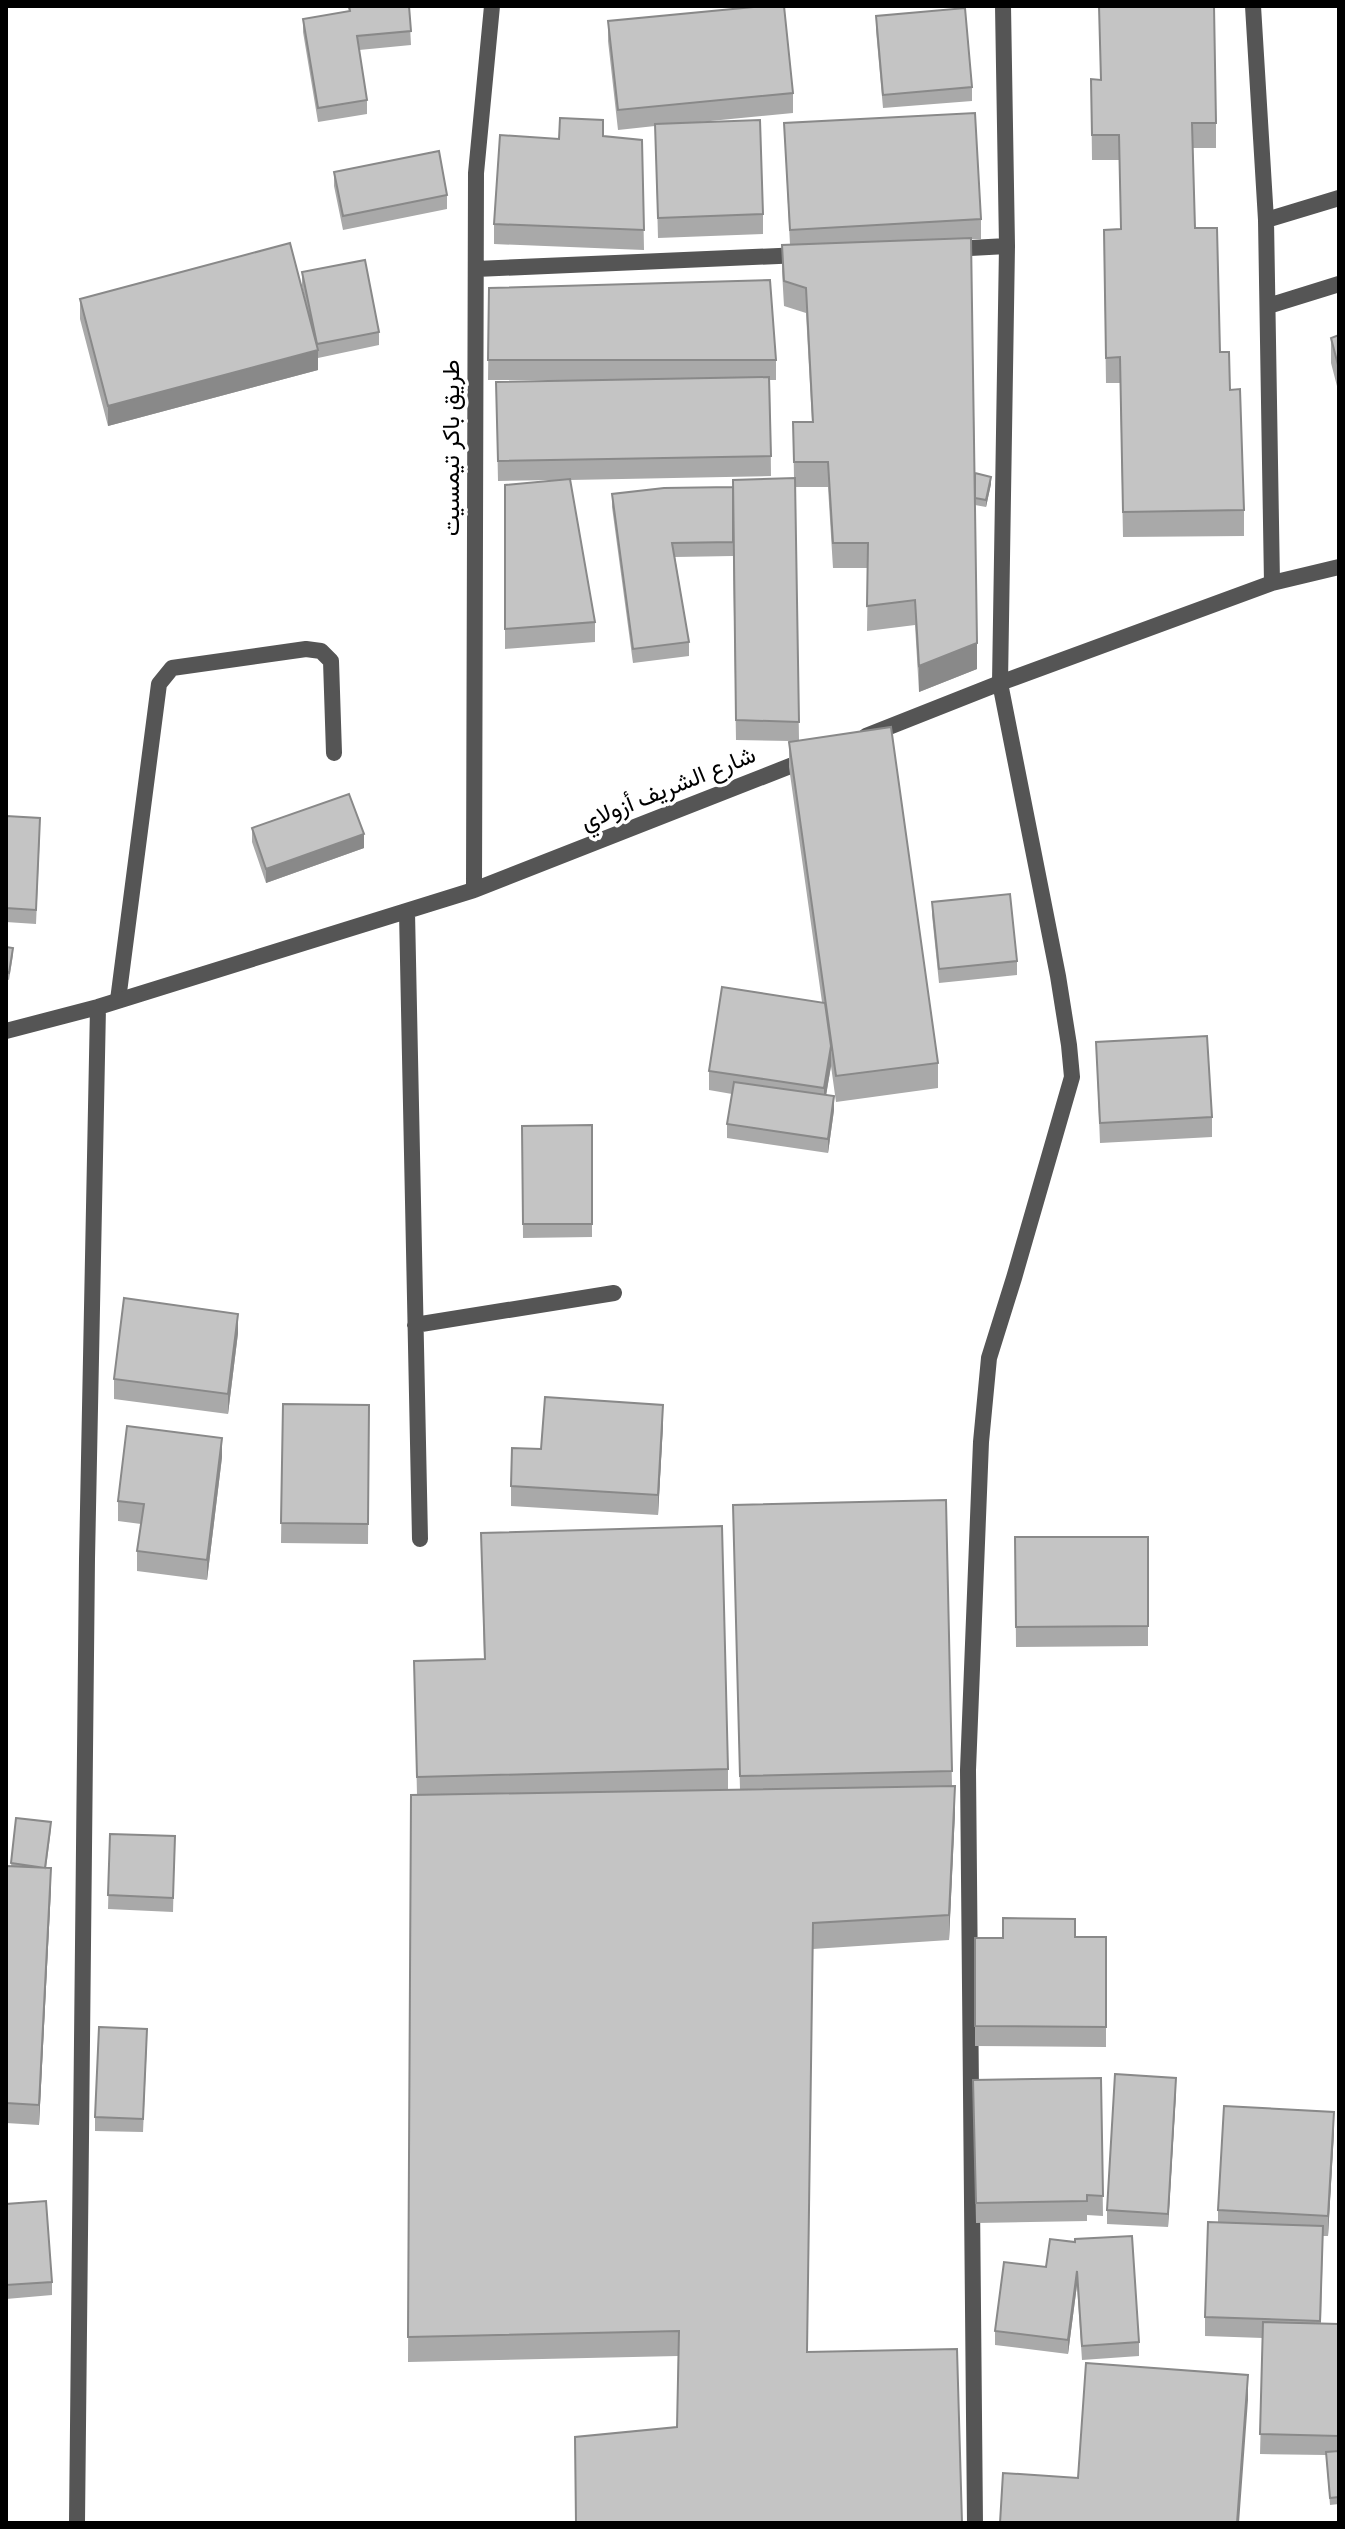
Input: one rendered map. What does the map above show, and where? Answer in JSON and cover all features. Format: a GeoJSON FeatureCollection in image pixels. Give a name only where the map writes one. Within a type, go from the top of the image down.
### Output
{"type":"FeatureCollection","features":[{"type":"Feature","properties":{"kind":"street","name":"طريق باكر تيمسيت"},"geometry":{"type":"LineString","coordinates":[[474,890],[476,173],[492,6]]}},
{"type":"Feature","properties":{"kind":"street"},"geometry":{"type":"LineString","coordinates":[[975,2523],[968,1770],[981,1442],[989,1358],[1072,1077],[1058,976],[1000,683],[1007,246],[1003,6]]}},
{"type":"Feature","properties":{"kind":"street"},"geometry":{"type":"LineString","coordinates":[[1253,6],[1266,220],[1272,583]]}},
{"type":"Feature","properties":{"kind":"street"},"geometry":{"type":"LineString","coordinates":[[1266,220],[1339,198]]}},
{"type":"Feature","properties":{"kind":"street"},"geometry":{"type":"LineString","coordinates":[[929,250],[1007,246]]}},
{"type":"Feature","properties":{"kind":"street"},"geometry":{"type":"LineString","coordinates":[[476,269],[819,255]]}},
{"type":"Feature","properties":{"kind":"street"},"geometry":{"type":"LineString","coordinates":[[1268,306],[1339,284]]}},
{"type":"Feature","properties":{"kind":"street"},"geometry":{"type":"LineString","coordinates":[[854,740],[1272,583],[1339,567]]}},
{"type":"Feature","properties":{"kind":"street"},"geometry":{"type":"LineString","coordinates":[[118,1000],[159,684],[172,668],[306,649],[321,651],[331,661],[334,753]]}},
{"type":"Feature","properties":{"kind":"street","name":"شارع الشريف أزولاي"},"geometry":{"type":"LineString","coordinates":[[6,1031],[98,1007],[474,890],[825,752]]}},
{"type":"Feature","properties":{"kind":"street"},"geometry":{"type":"LineString","coordinates":[[407,912],[420,1539]]}},
{"type":"Feature","properties":{"kind":"street"},"geometry":{"type":"LineString","coordinates":[[77,2523],[87,1543],[98,1007]]}},
{"type":"Feature","properties":{"kind":"street"},"geometry":{"type":"LineString","coordinates":[[415,1325],[614,1293]]}},
{"type":"Feature","properties":{"kind":"building"},"geometry":{"type":"Polygon","coordinates":[[[349,6],[409,6],[411,31],[357,36],[367,100],[318,108],[303,19],[350,11],[349,6]]]}},
{"type":"Feature","properties":{"kind":"building"},"geometry":{"type":"Polygon","coordinates":[[[784,6],[793,93],[618,110],[608,21],[784,6]]]}},
{"type":"Feature","properties":{"kind":"building"},"geometry":{"type":"Polygon","coordinates":[[[1099,6],[1214,6],[1216,123],[1192,123],[1195,228],[1217,228],[1220,352],[1229,352],[1230,390],[1240,389],[1244,510],[1123,512],[1120,357],[1106,358],[1104,230],[1121,229],[1119,135],[1092,135],[1091,79],[1101,80],[1099,6]]]}},
{"type":"Feature","properties":{"kind":"building"},"geometry":{"type":"Polygon","coordinates":[[[965,8],[972,87],[883,95],[876,16],[965,8]]]}},
{"type":"Feature","properties":{"kind":"building"},"geometry":{"type":"Polygon","coordinates":[[[975,113],[981,219],[790,230],[784,123],[975,113]]]}},
{"type":"Feature","properties":{"kind":"building"},"geometry":{"type":"Polygon","coordinates":[[[560,118],[603,120],[603,136],[642,140],[644,230],[494,224],[500,135],[559,139],[560,118]]]}},
{"type":"Feature","properties":{"kind":"building"},"geometry":{"type":"Polygon","coordinates":[[[760,120],[763,214],[658,218],[655,124],[760,120]]]}},
{"type":"Feature","properties":{"kind":"building"},"geometry":{"type":"Polygon","coordinates":[[[439,151],[447,195],[343,216],[334,172],[439,151]]]}},
{"type":"Feature","properties":{"kind":"building"},"geometry":{"type":"Polygon","coordinates":[[[971,238],[977,643],[919,666],[915,600],[867,606],[868,543],[833,543],[828,462],[794,462],[793,422],[813,422],[806,288],[784,281],[782,245],[971,238]]]}},
{"type":"Feature","properties":{"kind":"building"},"geometry":{"type":"Polygon","coordinates":[[[290,243],[318,350],[108,406],[80,299],[290,243]]]}},
{"type":"Feature","properties":{"kind":"building"},"geometry":{"type":"Polygon","coordinates":[[[365,260],[379,332],[317,344],[302,272],[365,260]]]}},
{"type":"Feature","properties":{"kind":"building"},"geometry":{"type":"Polygon","coordinates":[[[770,280],[776,360],[488,360],[489,288],[770,280]]]}},
{"type":"Feature","properties":{"kind":"building"},"geometry":{"type":"Polygon","coordinates":[[[1339,335],[1339,365],[1338,365],[1331,338],[1339,335]]]}},
{"type":"Feature","properties":{"kind":"building"},"geometry":{"type":"Polygon","coordinates":[[[769,377],[771,456],[498,461],[496,382],[769,377]]]}},
{"type":"Feature","properties":{"kind":"building"},"geometry":{"type":"Polygon","coordinates":[[[975,473],[991,477],[986,500],[975,498],[975,473]]]}},
{"type":"Feature","properties":{"kind":"building"},"geometry":{"type":"Polygon","coordinates":[[[795,478],[799,722],[736,720],[733,480],[795,478]]]}},
{"type":"Feature","properties":{"kind":"building"},"geometry":{"type":"Polygon","coordinates":[[[570,479],[595,622],[505,629],[505,485],[570,479]]]}},
{"type":"Feature","properties":{"kind":"building"},"geometry":{"type":"Polygon","coordinates":[[[733,487],[733,542],[672,543],[689,642],[633,649],[612,494],[664,488],[733,487]]]}},
{"type":"Feature","properties":{"kind":"building"},"geometry":{"type":"Polygon","coordinates":[[[891,727],[938,1063],[836,1076],[789,742],[891,727]]]}},
{"type":"Feature","properties":{"kind":"building"},"geometry":{"type":"Polygon","coordinates":[[[349,794],[364,834],[266,869],[252,828],[349,794]]]}},
{"type":"Feature","properties":{"kind":"building"},"geometry":{"type":"Polygon","coordinates":[[[6,816],[40,818],[36,910],[6,908],[6,816]]]}},
{"type":"Feature","properties":{"kind":"building"},"geometry":{"type":"Polygon","coordinates":[[[1010,894],[1017,961],[939,969],[932,902],[1010,894]]]}},
{"type":"Feature","properties":{"kind":"building"},"geometry":{"type":"Polygon","coordinates":[[[6,947],[13,948],[9,973],[6,972],[6,947]]]}},
{"type":"Feature","properties":{"kind":"building"},"geometry":{"type":"Polygon","coordinates":[[[722,987],[825,1003],[831,1046],[824,1088],[709,1071],[722,987]]]}},
{"type":"Feature","properties":{"kind":"building"},"geometry":{"type":"Polygon","coordinates":[[[1207,1036],[1212,1117],[1100,1123],[1096,1042],[1207,1036]]]}},
{"type":"Feature","properties":{"kind":"building"},"geometry":{"type":"Polygon","coordinates":[[[734,1082],[834,1096],[828,1139],[727,1124],[734,1082]]]}},
{"type":"Feature","properties":{"kind":"building"},"geometry":{"type":"Polygon","coordinates":[[[592,1125],[592,1224],[523,1224],[522,1126],[592,1125]]]}},
{"type":"Feature","properties":{"kind":"building"},"geometry":{"type":"Polygon","coordinates":[[[124,1298],[238,1314],[228,1394],[114,1379],[124,1298]]]}},
{"type":"Feature","properties":{"kind":"building"},"geometry":{"type":"Polygon","coordinates":[[[545,1397],[663,1405],[658,1495],[511,1486],[512,1448],[541,1449],[545,1397]]]}},
{"type":"Feature","properties":{"kind":"building"},"geometry":{"type":"Polygon","coordinates":[[[283,1404],[369,1405],[368,1524],[281,1523],[283,1404]]]}},
{"type":"Feature","properties":{"kind":"building"},"geometry":{"type":"Polygon","coordinates":[[[127,1426],[222,1438],[207,1560],[137,1551],[144,1504],[118,1501],[127,1426]]]}},
{"type":"Feature","properties":{"kind":"building"},"geometry":{"type":"Polygon","coordinates":[[[946,1500],[952,1771],[740,1776],[733,1505],[946,1500]]]}},
{"type":"Feature","properties":{"kind":"building"},"geometry":{"type":"Polygon","coordinates":[[[722,1526],[728,1769],[417,1777],[414,1661],[485,1659],[481,1533],[722,1526]]]}},
{"type":"Feature","properties":{"kind":"building"},"geometry":{"type":"Polygon","coordinates":[[[1015,1537],[1148,1537],[1148,1626],[1016,1627],[1015,1537]]]}},
{"type":"Feature","properties":{"kind":"building"},"geometry":{"type":"Polygon","coordinates":[[[955,1786],[949,1915],[813,1923],[807,2352],[957,2349],[962,2523],[576,2523],[575,2437],[677,2427],[679,2331],[408,2337],[411,1795],[955,1786]]]}},
{"type":"Feature","properties":{"kind":"building"},"geometry":{"type":"Polygon","coordinates":[[[16,1818],[51,1822],[45,1868],[11,1863],[16,1818]]]}},
{"type":"Feature","properties":{"kind":"building"},"geometry":{"type":"Polygon","coordinates":[[[110,1834],[175,1836],[173,1898],[108,1895],[110,1834]]]}},
{"type":"Feature","properties":{"kind":"building"},"geometry":{"type":"Polygon","coordinates":[[[6,1866],[51,1868],[39,2105],[6,2103],[6,1866]]]}},
{"type":"Feature","properties":{"kind":"building"},"geometry":{"type":"Polygon","coordinates":[[[1003,1918],[1075,1919],[1075,1937],[1106,1937],[1106,2027],[975,2026],[975,1938],[1003,1938],[1003,1918]]]}},
{"type":"Feature","properties":{"kind":"building"},"geometry":{"type":"Polygon","coordinates":[[[99,2027],[147,2029],[143,2119],[95,2117],[99,2027]]]}},
{"type":"Feature","properties":{"kind":"building"},"geometry":{"type":"Polygon","coordinates":[[[1115,2074],[1176,2078],[1168,2214],[1107,2210],[1115,2074]]]}},
{"type":"Feature","properties":{"kind":"building"},"geometry":{"type":"Polygon","coordinates":[[[1101,2078],[1103,2196],[1087,2195],[1087,2201],[976,2203],[973,2080],[1101,2078]]]}},
{"type":"Feature","properties":{"kind":"building"},"geometry":{"type":"Polygon","coordinates":[[[1224,2106],[1334,2112],[1328,2216],[1218,2210],[1224,2106]]]}},
{"type":"Feature","properties":{"kind":"building"},"geometry":{"type":"Polygon","coordinates":[[[46,2201],[52,2282],[6,2285],[6,2204],[46,2201]]]}},
{"type":"Feature","properties":{"kind":"building"},"geometry":{"type":"Polygon","coordinates":[[[1208,2222],[1323,2226],[1320,2321],[1205,2317],[1208,2222]]]}},
{"type":"Feature","properties":{"kind":"building"},"geometry":{"type":"Polygon","coordinates":[[[1132,2236],[1139,2342],[1082,2346],[1077,2271],[1068,2340],[995,2331],[1004,2262],[1046,2267],[1050,2239],[1075,2242],[1075,2239],[1132,2236]]]}},
{"type":"Feature","properties":{"kind":"building"},"geometry":{"type":"Polygon","coordinates":[[[1263,2322],[1339,2324],[1339,2436],[1260,2434],[1263,2322]]]}},
{"type":"Feature","properties":{"kind":"building"},"geometry":{"type":"Polygon","coordinates":[[[1086,2363],[1248,2375],[1237,2523],[1000,2523],[1003,2473],[1078,2478],[1086,2363]]]}},
{"type":"Feature","properties":{"kind":"building"},"geometry":{"type":"Polygon","coordinates":[[[1339,2451],[1339,2497],[1330,2498],[1326,2452],[1339,2451]]]}}]}
